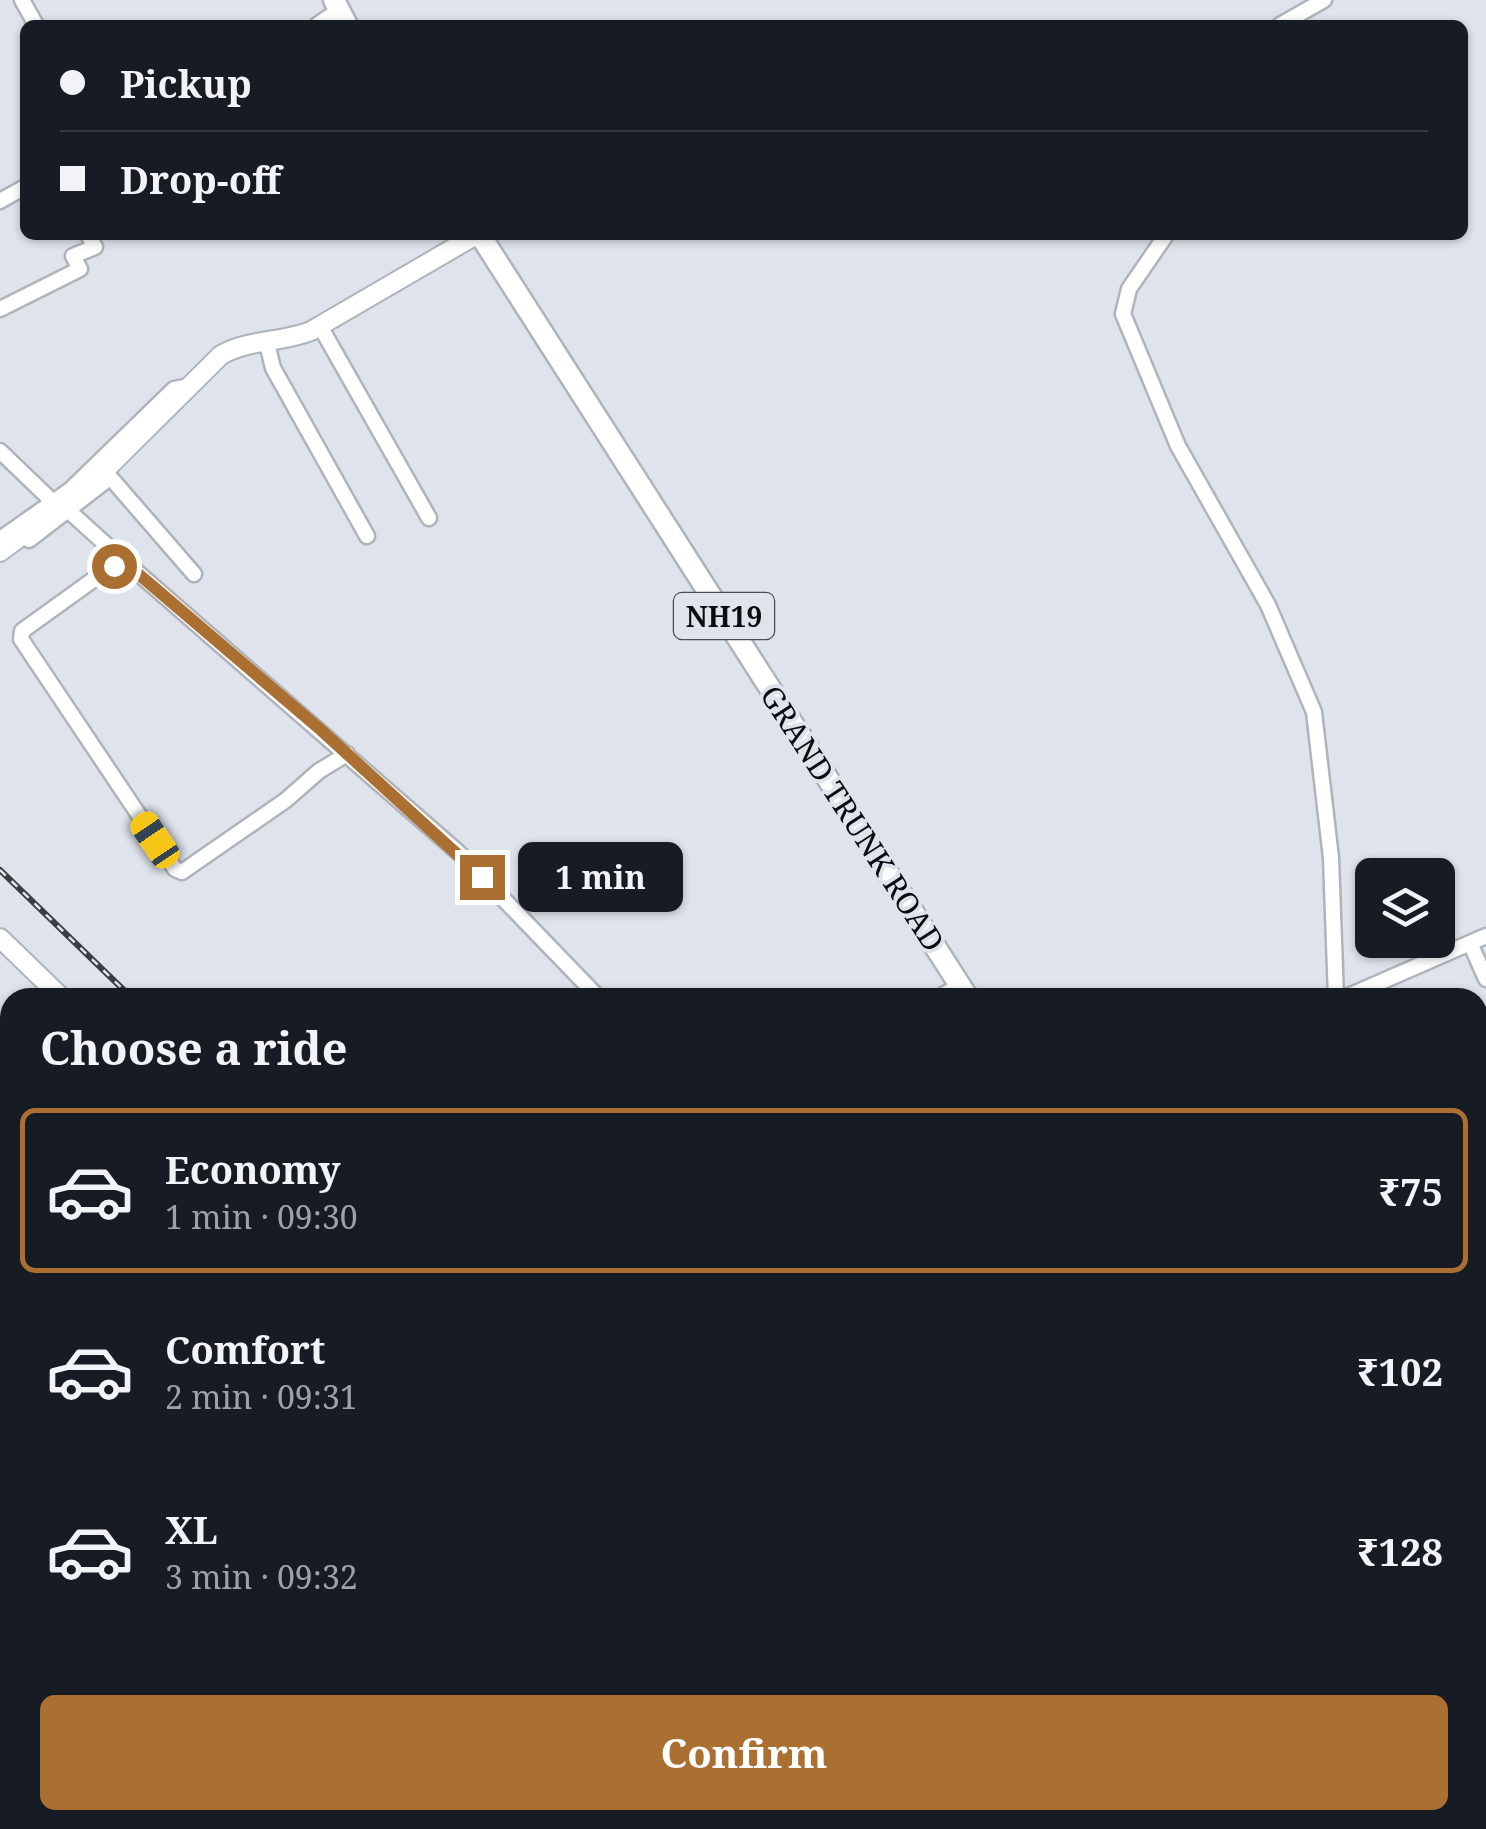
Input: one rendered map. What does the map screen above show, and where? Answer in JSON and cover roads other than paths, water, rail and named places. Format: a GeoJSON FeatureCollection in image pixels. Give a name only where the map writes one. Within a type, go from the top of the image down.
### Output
{"type":"FeatureCollection","features":[{"type":"Feature","properties":{"kind":"highway","name":"GRAND TRUNK ROAD"},"geometry":{"type":"LineString","coordinates":[[477,240],[947,988]]}},
{"type":"Feature","properties":{"kind":"main road"},"geometry":{"type":"LineString","coordinates":[[0,552],[91,484],[185,387],[234,347],[285,342],[320,326],[467,240]]}},
{"type":"Feature","properties":{"kind":"main road"},"geometry":{"type":"LineString","coordinates":[[0,938],[52,988]]}},
{"type":"Feature","properties":{"kind":"street"},"geometry":{"type":"LineString","coordinates":[[1289,20],[1324,0]]}},
{"type":"Feature","properties":{"kind":"street"},"geometry":{"type":"LineString","coordinates":[[0,309],[80,268],[73,256],[95,247],[91,240]]}},
{"type":"Feature","properties":{"kind":"street"},"geometry":{"type":"LineString","coordinates":[[1163,240],[1129,289],[1123,314],[1178,446],[1268,605],[1314,712],[1332,858],[1336,988]]}},
{"type":"Feature","properties":{"kind":"street"},"geometry":{"type":"LineString","coordinates":[[320,326],[429,518]]}},
{"type":"Feature","properties":{"kind":"street"},"geometry":{"type":"LineString","coordinates":[[267,343],[273,368],[367,536]]}},
{"type":"Feature","properties":{"kind":"street"},"geometry":{"type":"LineString","coordinates":[[0,560],[70,512],[110,477],[179,405],[185,387]]}},
{"type":"Feature","properties":{"kind":"street"},"geometry":{"type":"LineString","coordinates":[[0,539],[54,502],[101,462],[166,396],[185,387]]}},
{"type":"Feature","properties":{"kind":"street"},"geometry":{"type":"LineString","coordinates":[[0,451],[54,502]]}},
{"type":"Feature","properties":{"kind":"street"},"geometry":{"type":"LineString","coordinates":[[110,477],[194,574]]}},
{"type":"Feature","properties":{"kind":"street"},"geometry":{"type":"LineString","coordinates":[[70,512],[458,853],[588,988]]}},
{"type":"Feature","properties":{"kind":"street"},"geometry":{"type":"LineString","coordinates":[[122,560],[43,612],[22,631],[22,638],[175,869],[182,872],[286,800],[319,770],[348,754]]}},
{"type":"Feature","properties":{"kind":"street"},"geometry":{"type":"LineString","coordinates":[[1382,988],[1486,936]]}},
{"type":"Feature","properties":{"kind":"street"},"geometry":{"type":"LineString","coordinates":[[1470,943],[1486,980]]}},
{"type":"Feature","properties":{"kind":"railway"},"geometry":{"type":"LineString","coordinates":[[0,870],[122,988]]}}]}
